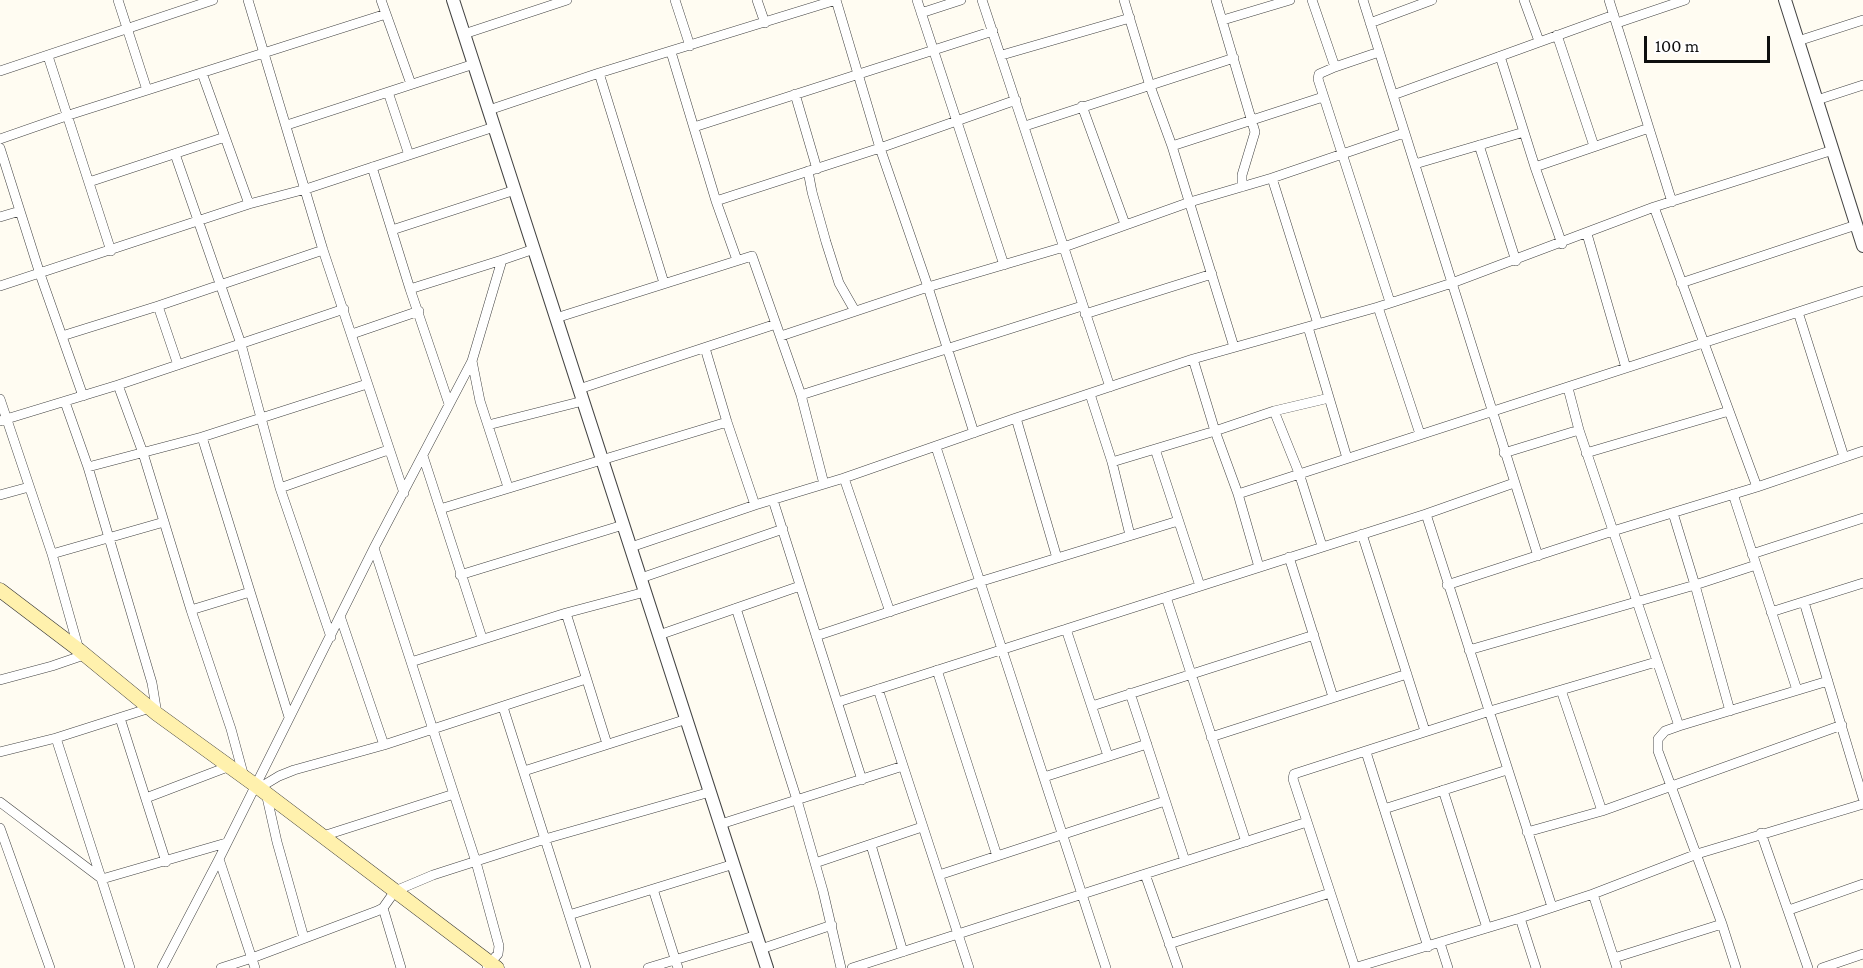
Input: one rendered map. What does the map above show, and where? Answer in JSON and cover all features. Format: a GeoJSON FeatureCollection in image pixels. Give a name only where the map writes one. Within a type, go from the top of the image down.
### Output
{"type":"FeatureCollection","features":[{"type":"Feature","properties":{"kind":"main road"},"geometry":{"type":"LineString","coordinates":[[0,590],[82,652],[153,711],[323,836],[491,966]]}},
{"type":"Feature","properties":{"kind":"street"},"geometry":{"type":"LineString","coordinates":[[118,0],[129,28],[147,90]]}},
{"type":"Feature","properties":{"kind":"street"},"geometry":{"type":"LineString","coordinates":[[0,72],[129,28],[185,4],[213,0]]}},
{"type":"Feature","properties":{"kind":"street"},"geometry":{"type":"LineString","coordinates":[[248,0],[323,250],[404,493]]}},
{"type":"Feature","properties":{"kind":"street"},"geometry":{"type":"LineString","coordinates":[[381,0],[411,84]]}},
{"type":"Feature","properties":{"kind":"street"},"geometry":{"type":"LineString","coordinates":[[453,0],[767,968]]}},
{"type":"Feature","properties":{"kind":"street"},"geometry":{"type":"LineString","coordinates":[[464,34],[567,0]]}},
{"type":"Feature","properties":{"kind":"street"},"geometry":{"type":"LineString","coordinates":[[675,0],[690,46]]}},
{"type":"Feature","properties":{"kind":"street"},"geometry":{"type":"LineString","coordinates":[[757,0],[765,23]]}},
{"type":"Feature","properties":{"kind":"street"},"geometry":{"type":"LineString","coordinates":[[489,110],[599,73],[836,0],[880,148],[928,287],[974,433]]}},
{"type":"Feature","properties":{"kind":"street"},"geometry":{"type":"LineString","coordinates":[[917,0],[1004,265]]}},
{"type":"Feature","properties":{"kind":"street"},"geometry":{"type":"LineString","coordinates":[[921,13],[961,0]]}},
{"type":"Feature","properties":{"kind":"street"},"geometry":{"type":"LineString","coordinates":[[982,0],[1110,387]]}},
{"type":"Feature","properties":{"kind":"street"},"geometry":{"type":"LineString","coordinates":[[1124,0],[1150,86],[1190,202],[1234,347]]}},
{"type":"Feature","properties":{"kind":"street"},"geometry":{"type":"LineString","coordinates":[[1216,0],[1255,135],[1242,175],[1242,187]]}},
{"type":"Feature","properties":{"kind":"street"},"geometry":{"type":"LineString","coordinates":[[1223,20],[1290,0]]}},
{"type":"Feature","properties":{"kind":"street"},"geometry":{"type":"LineString","coordinates":[[1312,0],[1335,67]]}},
{"type":"Feature","properties":{"kind":"street"},"geometry":{"type":"LineString","coordinates":[[1363,0],[1538,556]]}},
{"type":"Feature","properties":{"kind":"street"},"geometry":{"type":"LineString","coordinates":[[1370,23],[1432,0]]}},
{"type":"Feature","properties":{"kind":"street"},"geometry":{"type":"LineString","coordinates":[[1524,0],[1539,41]]}},
{"type":"Feature","properties":{"kind":"street"},"geometry":{"type":"LineString","coordinates":[[1609,0],[1672,202]]}},
{"type":"Feature","properties":{"kind":"street"},"geometry":{"type":"LineString","coordinates":[[1393,95],[1557,35],[1685,0]]}},
{"type":"Feature","properties":{"kind":"street"},"geometry":{"type":"LineString","coordinates":[[1785,0],[1863,246]]}},
{"type":"Feature","properties":{"kind":"street"},"geometry":{"type":"LineString","coordinates":[[0,139],[386,14]]}},
{"type":"Feature","properties":{"kind":"street"},"geometry":{"type":"LineString","coordinates":[[1002,55],[1130,18]]}},
{"type":"Feature","properties":{"kind":"street"},"geometry":{"type":"LineString","coordinates":[[1798,41],[1863,20]]}},
{"type":"Feature","properties":{"kind":"street"},"geometry":{"type":"LineString","coordinates":[[694,127],[993,31]]}},
{"type":"Feature","properties":{"kind":"street"},"geometry":{"type":"LineString","coordinates":[[1557,35],[1594,146]]}},
{"type":"Feature","properties":{"kind":"street"},"geometry":{"type":"LineString","coordinates":[[671,52],[716,201],[737,260]]}},
{"type":"Feature","properties":{"kind":"street"},"geometry":{"type":"LineString","coordinates":[[1379,52],[1335,67],[1319,75],[1318,78],[1390,302]]}},
{"type":"Feature","properties":{"kind":"street"},"geometry":{"type":"LineString","coordinates":[[48,56],[69,115],[111,251]]}},
{"type":"Feature","properties":{"kind":"street"},"geometry":{"type":"LineString","coordinates":[[1500,56],[1562,244]]}},
{"type":"Feature","properties":{"kind":"street"},"geometry":{"type":"LineString","coordinates":[[1025,126],[1234,58]]}},
{"type":"Feature","properties":{"kind":"street"},"geometry":{"type":"LineString","coordinates":[[287,125],[474,64]]}},
{"type":"Feature","properties":{"kind":"street"},"geometry":{"type":"LineString","coordinates":[[202,73],[249,204]]}},
{"type":"Feature","properties":{"kind":"street"},"geometry":{"type":"LineString","coordinates":[[599,73],[664,283]]}},
{"type":"Feature","properties":{"kind":"street"},"geometry":{"type":"LineString","coordinates":[[1817,100],[1863,85]]}},
{"type":"Feature","properties":{"kind":"street"},"geometry":{"type":"LineString","coordinates":[[388,92],[409,155]]}},
{"type":"Feature","properties":{"kind":"street"},"geometry":{"type":"LineString","coordinates":[[795,94],[813,170],[813,199],[832,261],[846,298],[855,311]]}},
{"type":"Feature","properties":{"kind":"street"},"geometry":{"type":"LineString","coordinates":[[1172,146],[1323,97]]}},
{"type":"Feature","properties":{"kind":"street"},"geometry":{"type":"LineString","coordinates":[[716,201],[880,148],[1016,100]]}},
{"type":"Feature","properties":{"kind":"street"},"geometry":{"type":"LineString","coordinates":[[1082,106],[1125,224]]}},
{"type":"Feature","properties":{"kind":"street"},"geometry":{"type":"LineString","coordinates":[[0,286],[494,127]]}},
{"type":"Feature","properties":{"kind":"street"},"geometry":{"type":"LineString","coordinates":[[1535,167],[1649,128]]}},
{"type":"Feature","properties":{"kind":"street"},"geometry":{"type":"LineString","coordinates":[[1415,164],[1524,132]]}},
{"type":"Feature","properties":{"kind":"street"},"geometry":{"type":"LineString","coordinates":[[781,336],[928,287],[1064,248],[1190,202],[1272,178],[1404,133]]}},
{"type":"Feature","properties":{"kind":"street"},"geometry":{"type":"LineString","coordinates":[[88,182],[225,137]]}},
{"type":"Feature","properties":{"kind":"street"},"geometry":{"type":"LineString","coordinates":[[1479,145],[1516,261]]}},
{"type":"Feature","properties":{"kind":"street"},"geometry":{"type":"LineString","coordinates":[[0,148],[40,274],[83,396]]}},
{"type":"Feature","properties":{"kind":"street"},"geometry":{"type":"LineString","coordinates":[[631,548],[1193,359],[1378,307],[1452,283],[1562,244],[1654,207],[1833,150]]}},
{"type":"Feature","properties":{"kind":"street"},"geometry":{"type":"LineString","coordinates":[[175,154],[241,344],[280,488],[331,637]]}},
{"type":"Feature","properties":{"kind":"street"},"geometry":{"type":"LineString","coordinates":[[372,167],[449,404]]}},
{"type":"Feature","properties":{"kind":"street"},"geometry":{"type":"LineString","coordinates":[[1272,178],[1318,324]]}},
{"type":"Feature","properties":{"kind":"street"},"geometry":{"type":"LineString","coordinates":[[392,230],[514,190]]}},
{"type":"Feature","properties":{"kind":"street"},"geometry":{"type":"LineString","coordinates":[[1654,207],[1757,487]]}},
{"type":"Feature","properties":{"kind":"street"},"geometry":{"type":"LineString","coordinates":[[0,217],[20,211]]}},
{"type":"Feature","properties":{"kind":"street"},"geometry":{"type":"LineString","coordinates":[[1681,283],[1856,225]]}},
{"type":"Feature","properties":{"kind":"street"},"geometry":{"type":"LineString","coordinates":[[1587,234],[1626,368]]}},
{"type":"Feature","properties":{"kind":"street"},"geometry":{"type":"LineString","coordinates":[[410,289],[534,249]]}},
{"type":"Feature","properties":{"kind":"street"},"geometry":{"type":"LineString","coordinates":[[62,336],[159,306],[323,250]]}},
{"type":"Feature","properties":{"kind":"street"},"geometry":{"type":"LineString","coordinates":[[556,318],[737,260],[753,257],[801,395],[824,484]]}},
{"type":"Feature","properties":{"kind":"street"},"geometry":{"type":"LineString","coordinates":[[162,968],[256,786],[374,548],[472,361],[502,260]]}},
{"type":"Feature","properties":{"kind":"street"},"geometry":{"type":"LineString","coordinates":[[801,395],[947,349],[1212,274]]}},
{"type":"Feature","properties":{"kind":"street"},"geometry":{"type":"LineString","coordinates":[[1238,494],[1863,291]]}},
{"type":"Feature","properties":{"kind":"street"},"geometry":{"type":"LineString","coordinates":[[159,306],[178,365]]}},
{"type":"Feature","properties":{"kind":"street"},"geometry":{"type":"LineString","coordinates":[[1378,307],[1420,434]]}},
{"type":"Feature","properties":{"kind":"street"},"geometry":{"type":"LineString","coordinates":[[4,420],[118,385],[344,309]]}},
{"type":"Feature","properties":{"kind":"street"},"geometry":{"type":"LineString","coordinates":[[352,334],[419,311]]}},
{"type":"Feature","properties":{"kind":"street"},"geometry":{"type":"LineString","coordinates":[[1798,312],[1844,457]]}},
{"type":"Feature","properties":{"kind":"street"},"geometry":{"type":"LineString","coordinates":[[488,425],[581,395],[776,324]]}},
{"type":"Feature","properties":{"kind":"street"},"geometry":{"type":"LineString","coordinates":[[1308,327],[1347,458]]}},
{"type":"Feature","properties":{"kind":"street"},"geometry":{"type":"LineString","coordinates":[[705,348],[755,505]]}},
{"type":"Feature","properties":{"kind":"street"},"geometry":{"type":"LineString","coordinates":[[1193,359],[1215,431],[1238,494],[1259,567]]}},
{"type":"Feature","properties":{"kind":"street"},"geometry":{"type":"LineString","coordinates":[[472,361],[480,401],[508,487]]}},
{"type":"Feature","properties":{"kind":"street"},"geometry":{"type":"LineString","coordinates":[[88,467],[202,437],[368,384]]}},
{"type":"Feature","properties":{"kind":"street"},"geometry":{"type":"LineString","coordinates":[[118,385],[143,453],[191,610],[231,729],[277,842],[304,938]]}},
{"type":"Feature","properties":{"kind":"street"},"geometry":{"type":"LineString","coordinates":[[1568,388],[1579,430],[1612,531],[1679,726]]}},
{"type":"Feature","properties":{"kind":"street"},"geometry":{"type":"LineString","coordinates":[[1090,394],[1112,462],[1130,535]]}},
{"type":"Feature","properties":{"kind":"street"},"geometry":{"type":"LineString","coordinates":[[1112,462],[1274,411],[1329,398]]}},
{"type":"Feature","properties":{"kind":"street"},"geometry":{"type":"LineString","coordinates":[[0,399],[4,420],[52,554],[82,652],[52,666],[0,680]]}},
{"type":"Feature","properties":{"kind":"street"},"geometry":{"type":"LineString","coordinates":[[0,752],[153,711],[152,683],[88,467],[65,402]]}},
{"type":"Feature","properties":{"kind":"street"},"geometry":{"type":"LineString","coordinates":[[1274,411],[1299,473],[1322,546]]}},
{"type":"Feature","properties":{"kind":"street"},"geometry":{"type":"LineString","coordinates":[[1587,453],[1729,411]]}},
{"type":"Feature","properties":{"kind":"street"},"geometry":{"type":"LineString","coordinates":[[1016,418],[1057,558]]}},
{"type":"Feature","properties":{"kind":"street"},"geometry":{"type":"LineString","coordinates":[[440,509],[727,422]]}},
{"type":"Feature","properties":{"kind":"street"},"geometry":{"type":"LineString","coordinates":[[1504,453],[1579,430]]}},
{"type":"Feature","properties":{"kind":"street"},"geometry":{"type":"LineString","coordinates":[[202,437],[289,717]]}},
{"type":"Feature","properties":{"kind":"street"},"geometry":{"type":"LineString","coordinates":[[936,447],[1105,966],[1093,968]]}},
{"type":"Feature","properties":{"kind":"street"},"geometry":{"type":"LineString","coordinates":[[1155,449],[1200,586]]}},
{"type":"Feature","properties":{"kind":"street"},"geometry":{"type":"LineString","coordinates":[[280,488],[388,450]]}},
{"type":"Feature","properties":{"kind":"street"},"geometry":{"type":"LineString","coordinates":[[1447,585],[1863,451]]}},
{"type":"Feature","properties":{"kind":"street"},"geometry":{"type":"LineString","coordinates":[[423,456],[482,638]]}},
{"type":"Feature","properties":{"kind":"street"},"geometry":{"type":"LineString","coordinates":[[844,478],[890,612]]}},
{"type":"Feature","properties":{"kind":"street"},"geometry":{"type":"LineString","coordinates":[[838,702],[1426,514],[1514,483]]}},
{"type":"Feature","properties":{"kind":"street"},"geometry":{"type":"LineString","coordinates":[[0,495],[29,487]]}},
{"type":"Feature","properties":{"kind":"street"},"geometry":{"type":"LineString","coordinates":[[1733,494],[1797,690]]}},
{"type":"Feature","properties":{"kind":"street"},"geometry":{"type":"LineString","coordinates":[[773,500],[862,780]]}},
{"type":"Feature","properties":{"kind":"street"},"geometry":{"type":"LineString","coordinates":[[1673,513],[1730,711]]}},
{"type":"Feature","properties":{"kind":"street"},"geometry":{"type":"LineString","coordinates":[[1426,514],[1552,907]]}},
{"type":"Feature","properties":{"kind":"street"},"geometry":{"type":"LineString","coordinates":[[1752,554],[1863,518]]}},
{"type":"Feature","properties":{"kind":"street"},"geometry":{"type":"LineString","coordinates":[[816,636],[979,582],[1178,521]]}},
{"type":"Feature","properties":{"kind":"street"},"geometry":{"type":"LineString","coordinates":[[52,554],[164,522]]}},
{"type":"Feature","properties":{"kind":"street"},"geometry":{"type":"LineString","coordinates":[[460,575],[624,525]]}},
{"type":"Feature","properties":{"kind":"street"},"geometry":{"type":"LineString","coordinates":[[641,578],[783,529]]}},
{"type":"Feature","properties":{"kind":"street"},"geometry":{"type":"LineString","coordinates":[[1362,534],[1425,732]]}},
{"type":"Feature","properties":{"kind":"street"},"geometry":{"type":"LineString","coordinates":[[374,548],[476,862],[499,946],[498,954],[491,966]]}},
{"type":"Feature","properties":{"kind":"street"},"geometry":{"type":"LineString","coordinates":[[1289,557],[1334,696]]}},
{"type":"Feature","properties":{"kind":"street"},"geometry":{"type":"LineString","coordinates":[[1469,650],[1695,585],[1756,564]]}},
{"type":"Feature","properties":{"kind":"street"},"geometry":{"type":"LineString","coordinates":[[1771,612],[1863,583]]}},
{"type":"Feature","properties":{"kind":"street"},"geometry":{"type":"LineString","coordinates":[[659,635],[800,586]]}},
{"type":"Feature","properties":{"kind":"street"},"geometry":{"type":"LineString","coordinates":[[191,610],[250,592]]}},
{"type":"Feature","properties":{"kind":"street"},"geometry":{"type":"LineString","coordinates":[[411,662],[482,638],[645,592]]}},
{"type":"Feature","properties":{"kind":"street"},"geometry":{"type":"LineString","coordinates":[[1166,597],[1246,842]]}},
{"type":"Feature","properties":{"kind":"street"},"geometry":{"type":"LineString","coordinates":[[1804,602],[1863,798]]}},
{"type":"Feature","properties":{"kind":"street"},"geometry":{"type":"LineString","coordinates":[[736,608],[797,800],[832,925],[841,968]]}},
{"type":"Feature","properties":{"kind":"street"},"geometry":{"type":"LineString","coordinates":[[566,613],[607,744]]}},
{"type":"Feature","properties":{"kind":"street"},"geometry":{"type":"LineString","coordinates":[[340,616],[384,745]]}},
{"type":"Feature","properties":{"kind":"street"},"geometry":{"type":"LineString","coordinates":[[1066,629],[1108,756]]}},
{"type":"Feature","properties":{"kind":"street"},"geometry":{"type":"LineString","coordinates":[[1092,706],[1314,635]]}},
{"type":"Feature","properties":{"kind":"street"},"geometry":{"type":"LineString","coordinates":[[1656,662],[1490,711],[1294,774],[1293,779],[1355,968],[1372,966],[1593,894],[1697,854],[1761,833],[1863,804]]}},
{"type":"Feature","properties":{"kind":"street"},"geometry":{"type":"LineString","coordinates":[[937,670],[997,856]]}},
{"type":"Feature","properties":{"kind":"street"},"geometry":{"type":"LineString","coordinates":[[1211,737],[1407,674]]}},
{"type":"Feature","properties":{"kind":"street"},"geometry":{"type":"LineString","coordinates":[[256,786],[294,770],[384,745],[586,679]]}},
{"type":"Feature","properties":{"kind":"street"},"geometry":{"type":"LineString","coordinates":[[1736,968],[1657,744],[1660,735],[1679,726],[1828,681]]}},
{"type":"Feature","properties":{"kind":"street"},"geometry":{"type":"LineString","coordinates":[[878,689],[969,968]]}},
{"type":"Feature","properties":{"kind":"street"},"geometry":{"type":"LineString","coordinates":[[1561,690],[1602,811]]}},
{"type":"Feature","properties":{"kind":"street"},"geometry":{"type":"LineString","coordinates":[[1130,693],[1185,861]]}},
{"type":"Feature","properties":{"kind":"street"},"geometry":{"type":"LineString","coordinates":[[503,707],[586,968]]}},
{"type":"Feature","properties":{"kind":"street"},"geometry":{"type":"LineString","coordinates":[[120,718],[166,862]]}},
{"type":"Feature","properties":{"kind":"street"},"geometry":{"type":"LineString","coordinates":[[524,771],[687,719]]}},
{"type":"Feature","properties":{"kind":"street"},"geometry":{"type":"LineString","coordinates":[[1527,832],[1602,811],[1842,725]]}},
{"type":"Feature","properties":{"kind":"street"},"geometry":{"type":"LineString","coordinates":[[56,738],[130,968]]}},
{"type":"Feature","properties":{"kind":"street"},"geometry":{"type":"LineString","coordinates":[[1044,777],[1147,744]]}},
{"type":"Feature","properties":{"kind":"street"},"geometry":{"type":"LineString","coordinates":[[1366,752],[1428,947]]}},
{"type":"Feature","properties":{"kind":"street"},"geometry":{"type":"LineString","coordinates":[[146,798],[230,766]]}},
{"type":"Feature","properties":{"kind":"street"},"geometry":{"type":"LineString","coordinates":[[721,824],[903,766]]}},
{"type":"Feature","properties":{"kind":"street"},"geometry":{"type":"LineString","coordinates":[[1384,809],[1507,770]]}},
{"type":"Feature","properties":{"kind":"street"},"geometry":{"type":"LineString","coordinates":[[1443,790],[1487,928]]}},
{"type":"Feature","properties":{"kind":"street"},"geometry":{"type":"LineString","coordinates":[[221,968],[254,963],[304,938],[383,909],[395,891],[433,875],[710,792]]}},
{"type":"Feature","properties":{"kind":"street"},"geometry":{"type":"LineString","coordinates":[[323,836],[454,794]]}},
{"type":"Feature","properties":{"kind":"street"},"geometry":{"type":"LineString","coordinates":[[939,875],[1165,801]]}},
{"type":"Feature","properties":{"kind":"street"},"geometry":{"type":"LineString","coordinates":[[0,802],[102,879]]}},
{"type":"Feature","properties":{"kind":"street"},"geometry":{"type":"LineString","coordinates":[[852,968],[1307,822]]}},
{"type":"Feature","properties":{"kind":"street"},"geometry":{"type":"LineString","coordinates":[[815,863],[922,827]]}},
{"type":"Feature","properties":{"kind":"street"},"geometry":{"type":"LineString","coordinates":[[0,828],[50,968]]}},
{"type":"Feature","properties":{"kind":"street"},"geometry":{"type":"LineString","coordinates":[[1761,833],[1808,968]]}},
{"type":"Feature","properties":{"kind":"street"},"geometry":{"type":"LineString","coordinates":[[102,879],[226,843]]}},
{"type":"Feature","properties":{"kind":"street"},"geometry":{"type":"LineString","coordinates":[[871,845],[903,952]]}},
{"type":"Feature","properties":{"kind":"street"},"geometry":{"type":"LineString","coordinates":[[219,859],[254,963]]}},
{"type":"Feature","properties":{"kind":"street"},"geometry":{"type":"LineString","coordinates":[[568,915],[734,864]]}},
{"type":"Feature","properties":{"kind":"street"},"geometry":{"type":"LineString","coordinates":[[1145,874],[1178,968]]}},
{"type":"Feature","properties":{"kind":"street"},"geometry":{"type":"LineString","coordinates":[[1789,910],[1863,884]]}},
{"type":"Feature","properties":{"kind":"street"},"geometry":{"type":"LineString","coordinates":[[653,889],[677,964]]}},
{"type":"Feature","properties":{"kind":"street"},"geometry":{"type":"LineString","coordinates":[[1169,944],[1330,893]]}},
{"type":"Feature","properties":{"kind":"street"},"geometry":{"type":"LineString","coordinates":[[1593,894],[1617,968]]}},
{"type":"Feature","properties":{"kind":"street"},"geometry":{"type":"LineString","coordinates":[[383,909],[401,968]]}},
{"type":"Feature","properties":{"kind":"street"},"geometry":{"type":"LineString","coordinates":[[1520,918],[1536,968]]}},
{"type":"Feature","properties":{"kind":"street"},"geometry":{"type":"LineString","coordinates":[[1614,958],[1722,924]]}},
{"type":"Feature","properties":{"kind":"street"},"geometry":{"type":"LineString","coordinates":[[761,949],[832,925]]}},
{"type":"Feature","properties":{"kind":"street"},"geometry":{"type":"LineString","coordinates":[[648,968],[677,964],[757,935]]}},
{"type":"Feature","properties":{"kind":"street"},"geometry":{"type":"LineString","coordinates":[[1440,943],[1448,968]]}},
{"type":"Feature","properties":{"kind":"street"},"geometry":{"type":"LineString","coordinates":[[1822,968],[1863,954]]}}]}
